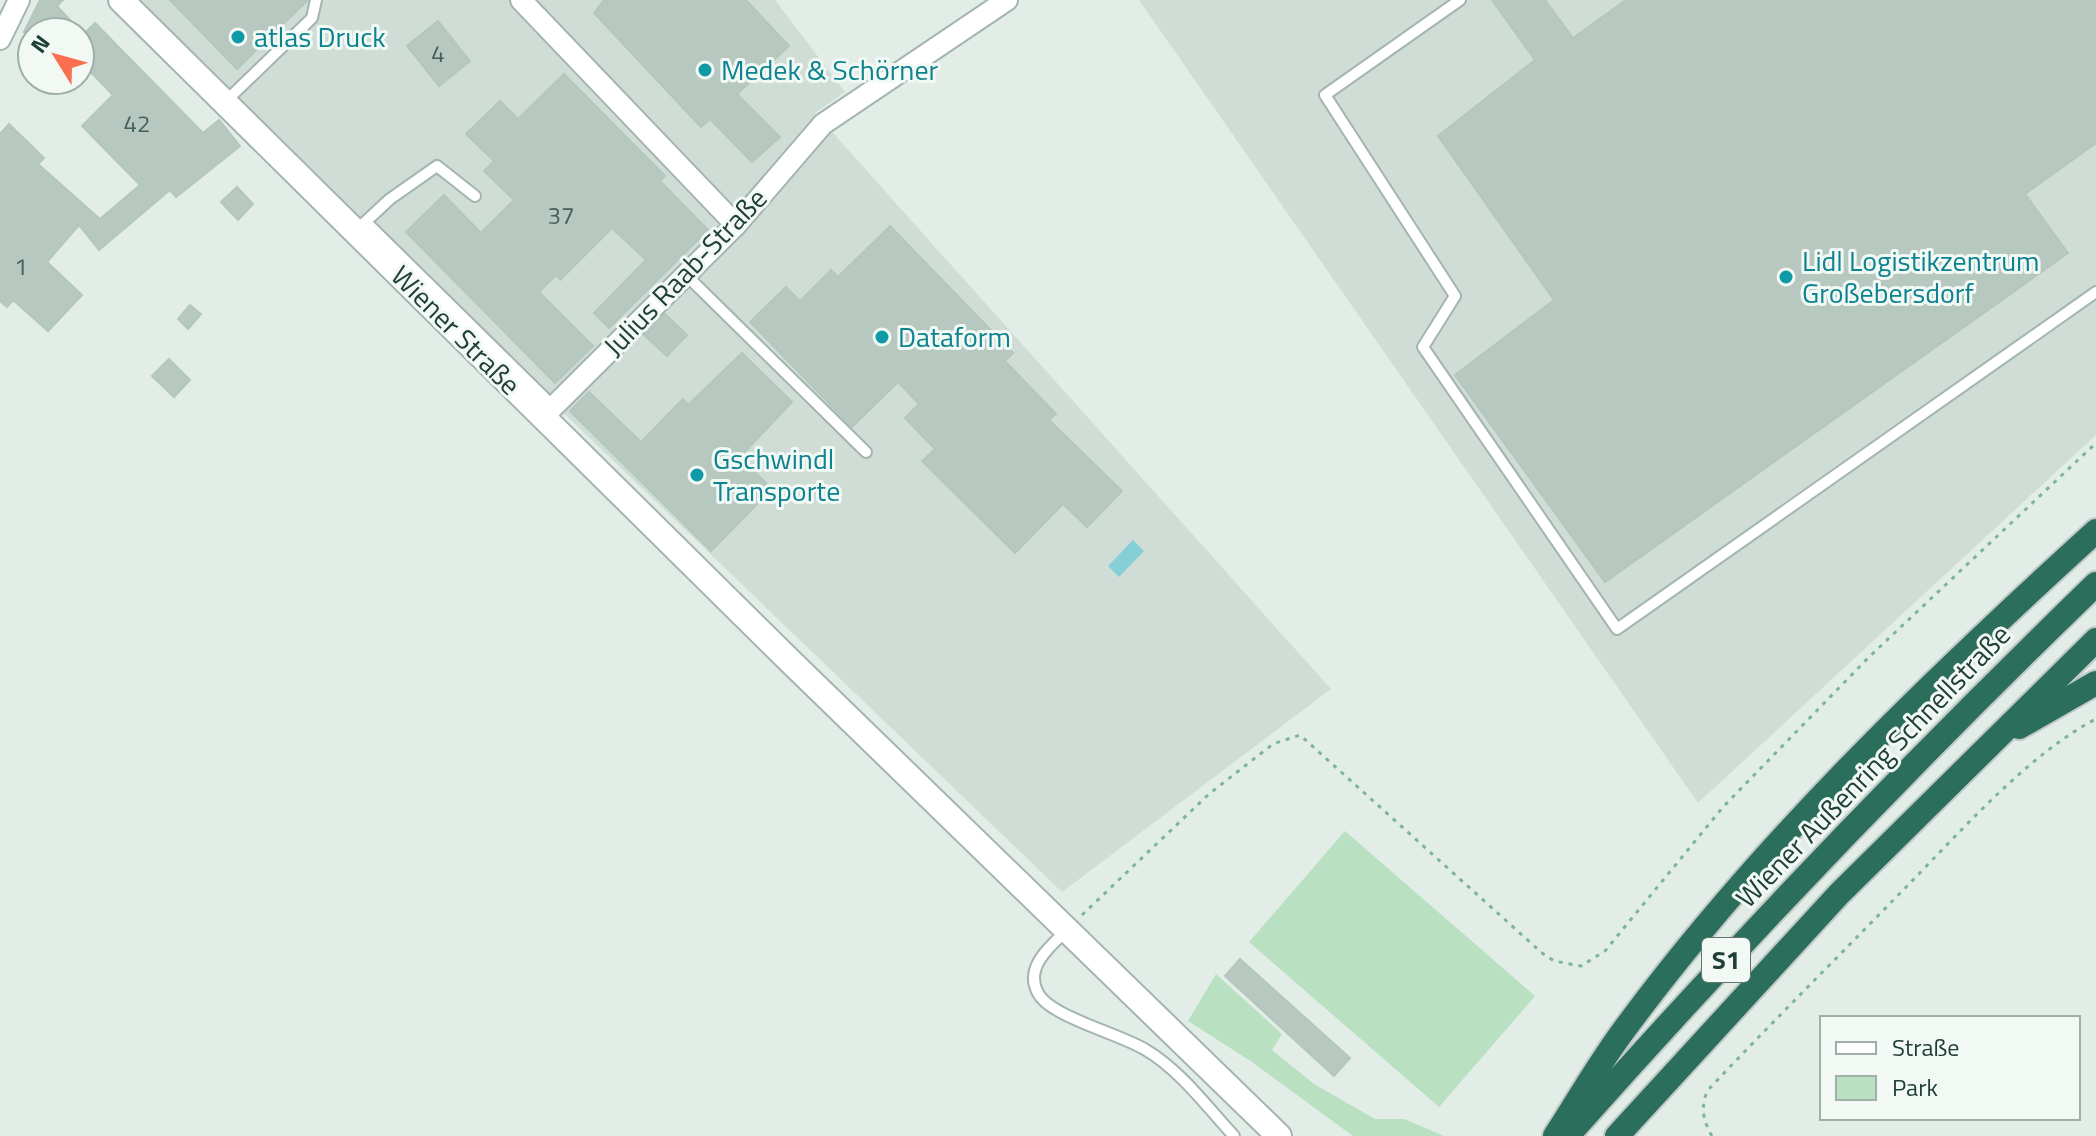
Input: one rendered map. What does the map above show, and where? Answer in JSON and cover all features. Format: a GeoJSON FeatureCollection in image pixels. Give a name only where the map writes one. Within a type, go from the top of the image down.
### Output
{"type":"FeatureCollection","features":[{"type":"Feature","properties":{"kind":"highway"},"geometry":{"type":"LineString","coordinates":[[1555,1136],[1620,1035],[1752,872],[1852,766],[2096,531]]}},
{"type":"Feature","properties":{"kind":"highway","name":"Wiener Außenring Schnellstraße"},"geometry":{"type":"LineString","coordinates":[[1567,1136],[1793,889],[2096,584]]}},
{"type":"Feature","properties":{"kind":"highway","name":"S1"},"geometry":{"type":"LineString","coordinates":[[1617,1136],[1788,948],[1980,752],[2096,640]]}},
{"type":"Feature","properties":{"kind":"highway"},"geometry":{"type":"LineString","coordinates":[[1980,752],[2096,683]]}},
{"type":"Feature","properties":{"kind":"street"},"geometry":{"type":"LineString","coordinates":[[0,39],[19,0]]}},
{"type":"Feature","properties":{"kind":"street","name":"Wiener Straße"},"geometry":{"type":"LineString","coordinates":[[121,0],[225,102],[361,226],[548,412],[790,661],[1279,1136]]}},
{"type":"Feature","properties":{"kind":"street"},"geometry":{"type":"LineString","coordinates":[[521,0],[736,225]]}},
{"type":"Feature","properties":{"kind":"street","name":"Julius Raab-Straße"},"geometry":{"type":"LineString","coordinates":[[548,412],[736,225],[823,124],[1007,0]]}},
{"type":"Feature","properties":{"kind":"lane"},"geometry":{"type":"LineString","coordinates":[[225,102],[312,18],[316,0]]}},
{"type":"Feature","properties":{"kind":"lane"},"geometry":{"type":"LineString","coordinates":[[1460,0],[1325,95],[1455,296],[1423,347],[1617,629],[2096,292]]}},
{"type":"Feature","properties":{"kind":"lane"},"geometry":{"type":"LineString","coordinates":[[361,226],[390,199],[437,166],[475,196]]}},
{"type":"Feature","properties":{"kind":"lane"},"geometry":{"type":"LineString","coordinates":[[685,274],[866,452]]}},
{"type":"Feature","properties":{"kind":"lane"},"geometry":{"type":"LineString","coordinates":[[1066,931],[1038,962],[1034,984],[1038,995],[1059,1011],[1130,1041],[1159,1059],[1234,1136]]}},
{"type":"Feature","properties":{"kind":"path"},"geometry":{"type":"LineString","coordinates":[[1066,931],[1209,794],[1273,744],[1300,735],[1542,953],[1554,961],[1581,966],[1605,951],[1723,807],[1869,657],[2096,443]]}},
{"type":"Feature","properties":{"kind":"path"},"geometry":{"type":"LineString","coordinates":[[1712,1136],[1703,1114],[1708,1090],[2023,771],[2060,741],[2096,719]]}},
{"type":"Feature","properties":{"kind":"shaded area"},"geometry":{"type":"Polygon","coordinates":[[[134,0],[775,0],[845,92],[815,113],[1331,689],[1062,892],[134,0]]]}},
{"type":"Feature","properties":{"kind":"shaded area"},"geometry":{"type":"Polygon","coordinates":[[[1139,0],[2096,0],[2096,435],[1698,803],[1139,0]]]}},
{"type":"Feature","properties":{"kind":"green space"},"geometry":{"type":"Polygon","coordinates":[[[1345,831],[1535,996],[1439,1107],[1249,942],[1345,831]]]}},
{"type":"Feature","properties":{"kind":"green space"},"geometry":{"type":"Polygon","coordinates":[[[1216,974],[1282,1034],[1272,1050],[1314,1084],[1375,1119],[1404,1119],[1444,1136],[1353,1136],[1252,1062],[1188,1021],[1216,974]]]}},
{"type":"Feature","properties":{"kind":"water"},"geometry":{"type":"Polygon","coordinates":[[[1133,540],[1144,551],[1119,577],[1108,566],[1133,540]]]}},
{"type":"Feature","properties":{"kind":"building"},"geometry":{"type":"Polygon","coordinates":[[[40,0],[63,0],[57,6],[66,16],[32,16],[40,0]]]}},
{"type":"Feature","properties":{"kind":"building","name":"atlas Druck"},"geometry":{"type":"Polygon","coordinates":[[[170,0],[308,0],[237,69],[170,0]]]}},
{"type":"Feature","properties":{"kind":"building","name":"Medek & Schörner"},"geometry":{"type":"Polygon","coordinates":[[[604,0],[746,0],[789,46],[737,94],[780,137],[752,162],[710,119],[701,127],[594,13],[604,0]]]}},
{"type":"Feature","properties":{"kind":"building","name":"Lidl Logistikzentrum Großebersdorf"},"geometry":{"type":"Polygon","coordinates":[[[1492,0],[1545,0],[1573,38],[1626,0],[2096,0],[2096,143],[2025,194],[2068,253],[1605,582],[1455,375],[1554,300],[1438,136],[1535,60],[1492,0]]]}},
{"type":"Feature","properties":{"kind":"building"},"geometry":{"type":"Polygon","coordinates":[[[438,21],[470,61],[439,86],[407,46],[438,21]]]}},
{"type":"Feature","properties":{"kind":"building"},"geometry":{"type":"Polygon","coordinates":[[[96,24],[203,133],[219,120],[240,146],[176,197],[170,190],[99,250],[79,225],[47,262],[82,295],[48,331],[13,300],[7,307],[0,301],[0,134],[9,124],[44,158],[38,164],[100,219],[140,185],[82,126],[113,95],[96,77],[96,24]]]}},
{"type":"Feature","properties":{"kind":"building"},"geometry":{"type":"Polygon","coordinates":[[[564,74],[665,176],[660,181],[708,230],[609,328],[594,313],[646,260],[612,228],[560,280],[556,275],[539,292],[593,346],[555,383],[406,232],[444,195],[481,233],[514,200],[484,171],[494,161],[466,134],[500,101],[518,119],[564,74]]]}},
{"type":"Feature","properties":{"kind":"building"},"geometry":{"type":"Polygon","coordinates":[[[237,187],[253,204],[238,220],[221,202],[237,187]]]}},
{"type":"Feature","properties":{"kind":"building"},"geometry":{"type":"Polygon","coordinates":[[[890,226],[1013,353],[1005,361],[1056,414],[1049,420],[1122,491],[1087,527],[1063,504],[1015,553],[922,461],[935,449],[905,418],[919,404],[898,382],[852,427],[750,322],[786,287],[800,301],[831,270],[838,277],[890,226]]]}},
{"type":"Feature","properties":{"kind":"building"},"geometry":{"type":"Polygon","coordinates":[[[190,305],[201,314],[188,329],[178,319],[190,305]]]}},
{"type":"Feature","properties":{"kind":"building"},"geometry":{"type":"Polygon","coordinates":[[[665,314],[687,335],[667,356],[644,335],[665,314]]]}},
{"type":"Feature","properties":{"kind":"building","name":"Gschwindl Transporte"},"geometry":{"type":"Polygon","coordinates":[[[742,353],[792,402],[740,457],[772,489],[711,551],[570,411],[589,392],[641,442],[683,399],[688,405],[742,353]]]}},
{"type":"Feature","properties":{"kind":"building"},"geometry":{"type":"Polygon","coordinates":[[[169,359],[190,380],[174,397],[152,376],[169,359]]]}},
{"type":"Feature","properties":{"kind":"building"},"geometry":{"type":"Polygon","coordinates":[[[1240,959],[1350,1058],[1334,1076],[1225,976],[1240,959]]]}},
{"type":"Feature","properties":{"kind":"place","name":"atlas Druck"},"geometry":{"type":"Point","coordinates":[238,37]}},
{"type":"Feature","properties":{"kind":"place","name":"Medek & Schörner"},"geometry":{"type":"Point","coordinates":[705,70]}},
{"type":"Feature","properties":{"kind":"place","name":"Lidl Logistikzentrum Großebersdorf"},"geometry":{"type":"Point","coordinates":[1786,277]}},
{"type":"Feature","properties":{"kind":"place","name":"Dataform"},"geometry":{"type":"Point","coordinates":[882,337]}},
{"type":"Feature","properties":{"kind":"place","name":"Gschwindl Transporte"},"geometry":{"type":"Point","coordinates":[697,475]}}]}
